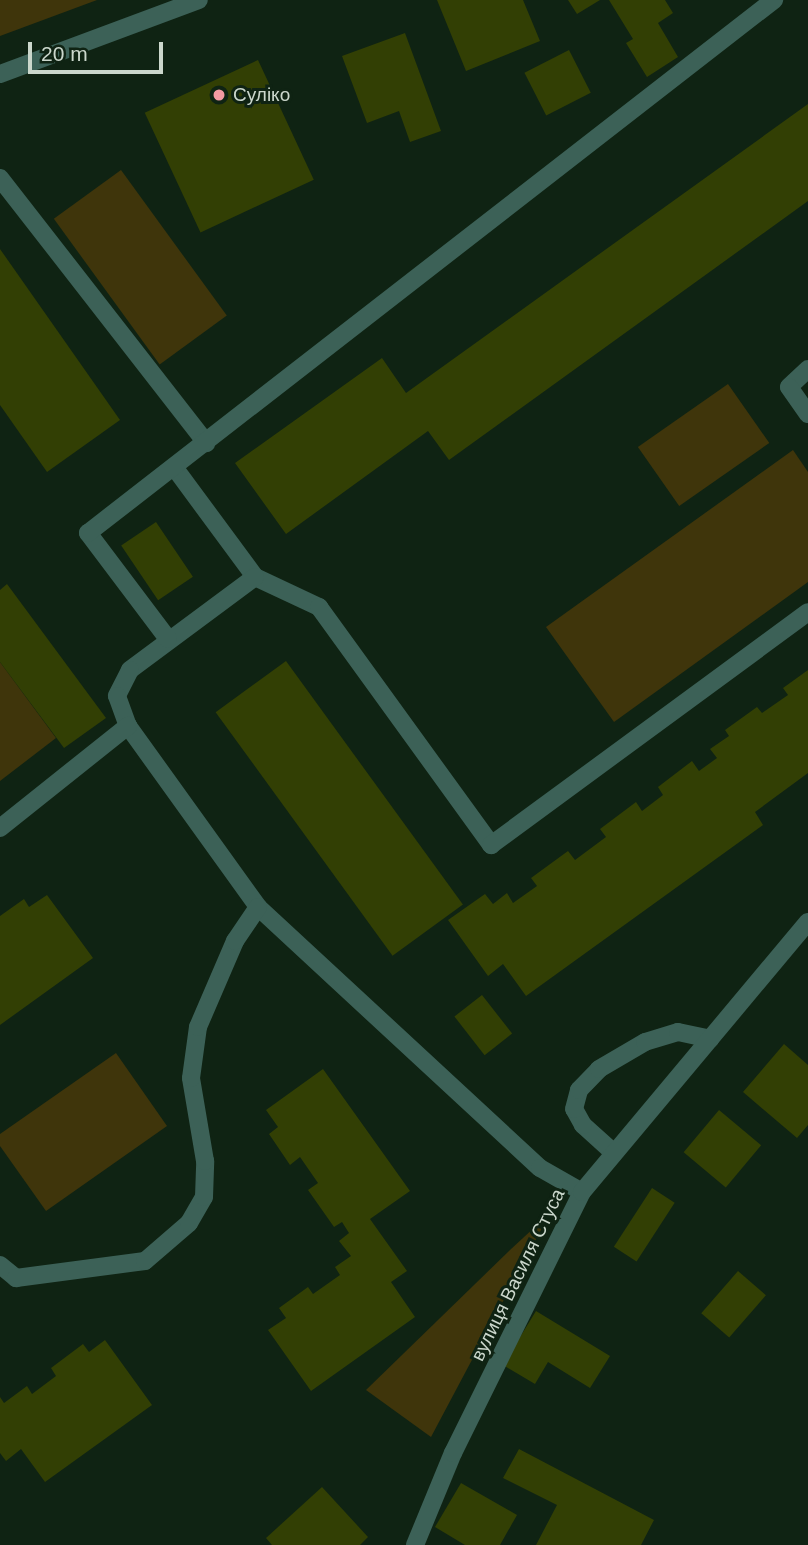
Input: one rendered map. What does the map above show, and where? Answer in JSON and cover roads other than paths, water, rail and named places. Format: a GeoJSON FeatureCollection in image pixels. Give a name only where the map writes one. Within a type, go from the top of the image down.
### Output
{"type":"FeatureCollection","features":[{"type":"Feature","properties":{"kind":"street"},"geometry":{"type":"LineString","coordinates":[[0,74],[199,0]]}},
{"type":"Feature","properties":{"kind":"street"},"geometry":{"type":"LineString","coordinates":[[168,639],[88,533],[774,0]]}},
{"type":"Feature","properties":{"kind":"street"},"geometry":{"type":"LineString","coordinates":[[0,178],[206,443]]}},
{"type":"Feature","properties":{"kind":"street"},"geometry":{"type":"LineString","coordinates":[[808,369],[789,387],[808,414]]}},
{"type":"Feature","properties":{"kind":"street"},"geometry":{"type":"LineString","coordinates":[[174,467],[255,577],[319,607],[491,845],[808,612]]}},
{"type":"Feature","properties":{"kind":"street"},"geometry":{"type":"LineString","coordinates":[[255,577],[168,639],[130,670],[117,696],[128,726],[258,907],[540,1168],[582,1192]]}},
{"type":"Feature","properties":{"kind":"street"},"geometry":{"type":"LineString","coordinates":[[0,828],[128,726]]}},
{"type":"Feature","properties":{"kind":"street"},"geometry":{"type":"LineString","coordinates":[[0,1265],[16,1278],[145,1261],[190,1223],[204,1197],[205,1161],[191,1077],[198,1027],[235,941],[258,907]]}},
{"type":"Feature","properties":{"kind":"street","name":"вулиця Василя Стуса"},"geometry":{"type":"LineString","coordinates":[[415,1545],[453,1453],[582,1192],[808,922]]}},
{"type":"Feature","properties":{"kind":"street"},"geometry":{"type":"LineString","coordinates":[[614,1153],[583,1125],[575,1109],[579,1090],[599,1069],[645,1042],[678,1032],[710,1039]]}},
{"type":"Feature","properties":{"kind":"place","name":"Суліко"},"geometry":{"type":"Point","coordinates":[219,95]}}]}
